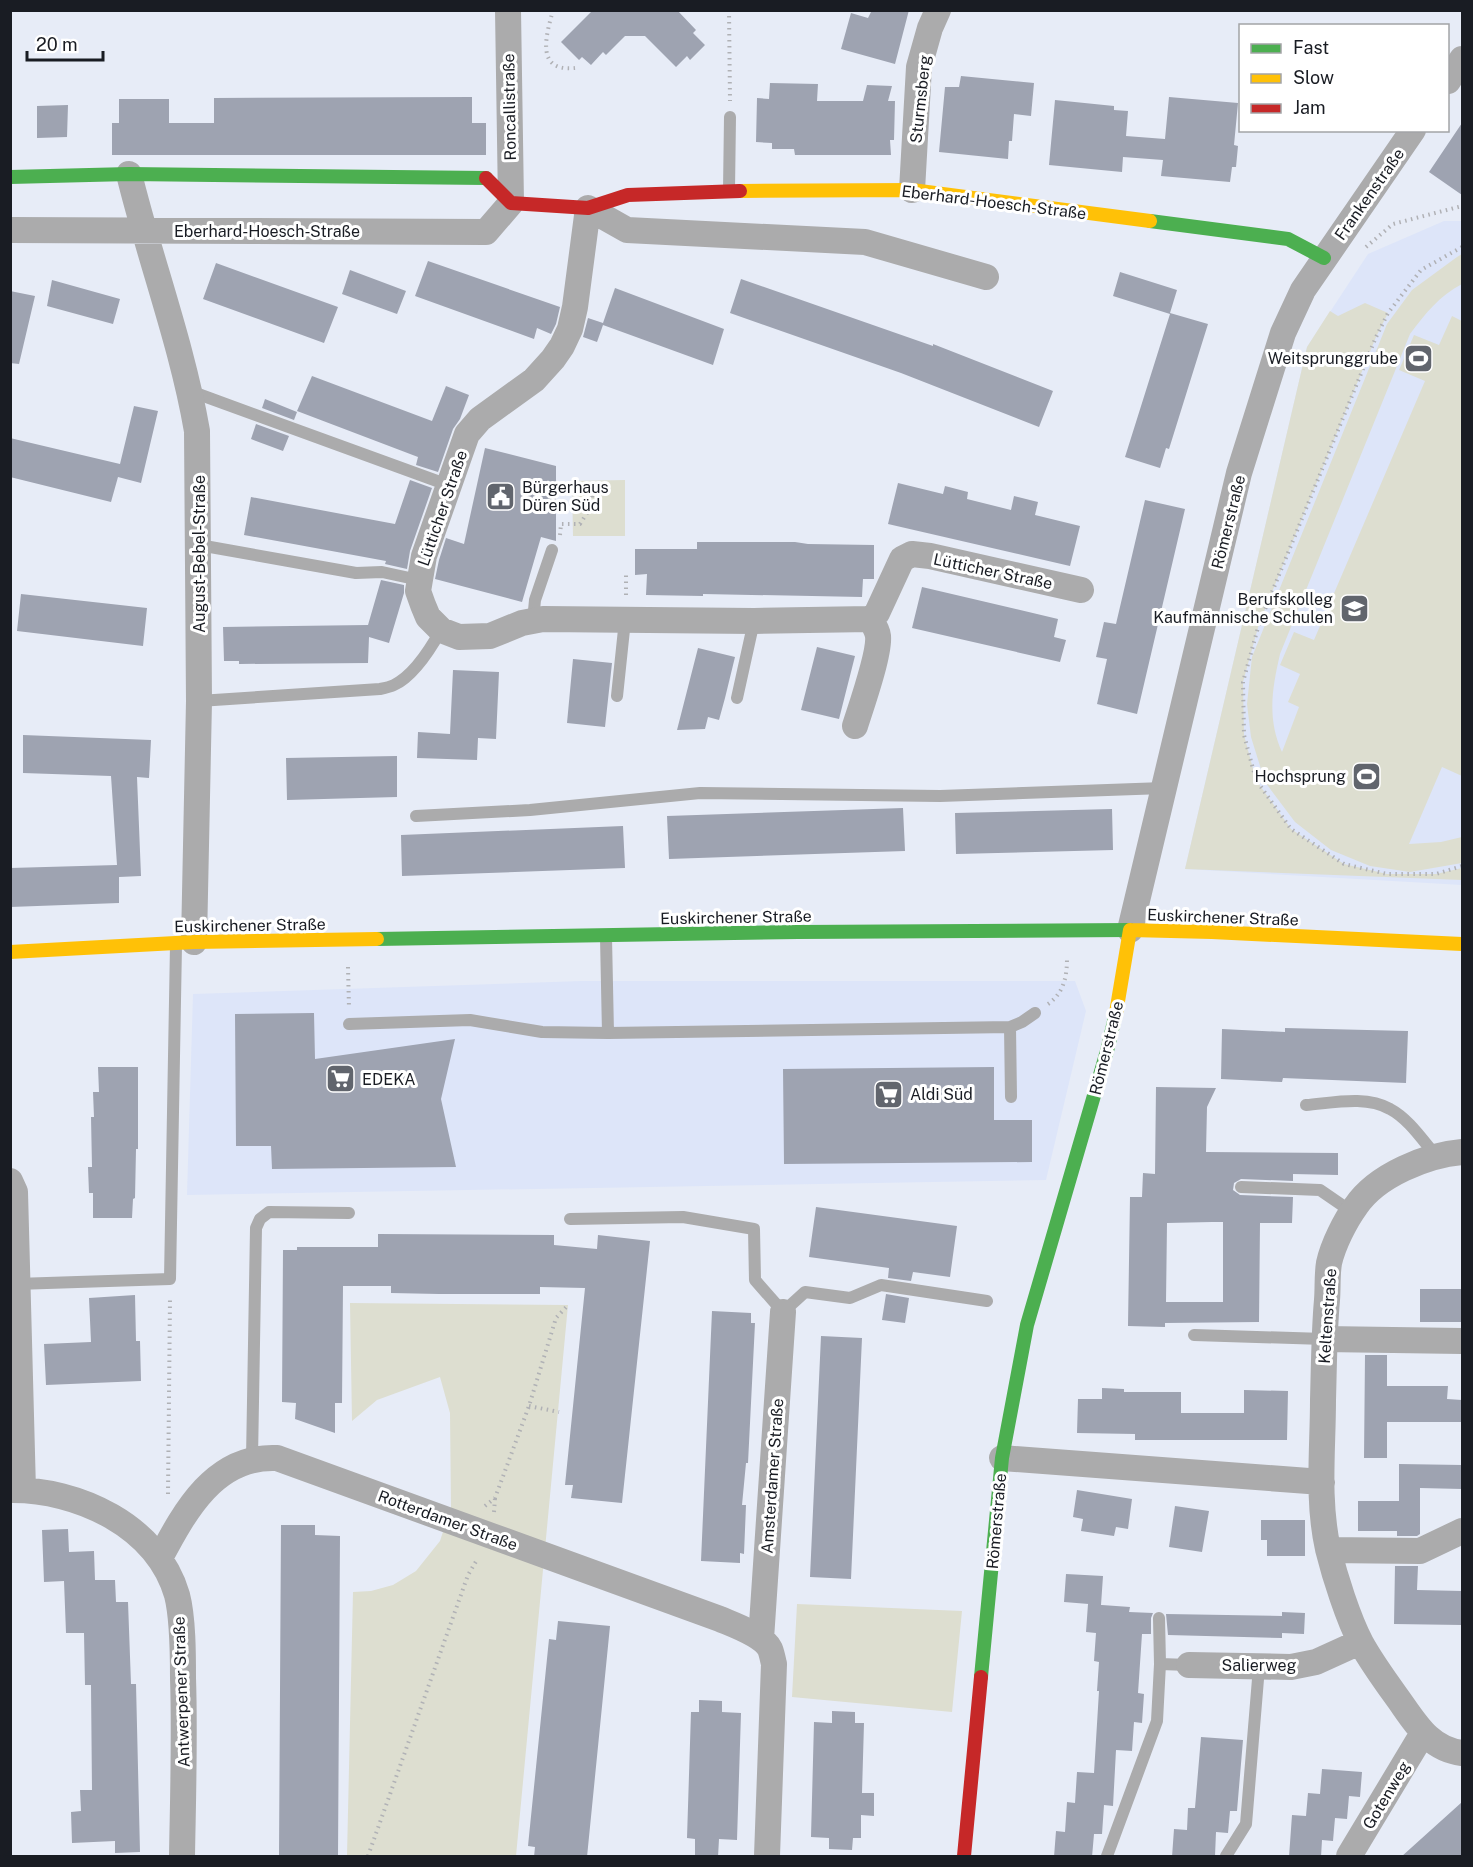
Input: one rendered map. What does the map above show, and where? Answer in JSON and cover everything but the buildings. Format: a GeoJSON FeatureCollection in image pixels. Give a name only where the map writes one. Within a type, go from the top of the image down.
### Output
{"type":"FeatureCollection","features":[{"type":"Feature","properties":{"kind":"street","name":"Roncallistraße"},"geometry":{"type":"LineString","coordinates":[[508,10],[511,203]]}},
{"type":"Feature","properties":{"kind":"street","name":"Sturmsberg"},"geometry":{"type":"LineString","coordinates":[[912,190],[920,67],[930,28],[938,10]]}},
{"type":"Feature","properties":{"kind":"street"},"geometry":{"type":"LineString","coordinates":[[1449,79],[1462,59]]}},
{"type":"Feature","properties":{"kind":"street","name":"Frankenstraße"},"geometry":{"type":"LineString","coordinates":[[1324,258],[1412,132]]}},
{"type":"Feature","properties":{"kind":"street"},"geometry":{"type":"LineString","coordinates":[[11,176],[129,174],[487,178],[511,203]]}},
{"type":"Feature","properties":{"kind":"street","name":"August-Bebel-Straße"},"geometry":{"type":"LineString","coordinates":[[129,174],[190,392],[197,431],[199,700],[185,943]]}},
{"type":"Feature","properties":{"kind":"street","name":"Eberhard-Hoesch-Straße"},"geometry":{"type":"LineString","coordinates":[[10,230],[486,232],[511,203],[588,208],[628,195],[729,191],[912,190],[1287,239],[1324,258]]}},
{"type":"Feature","properties":{"kind":"street","name":"Eberhard-Hoesch-Straße"},"geometry":{"type":"LineString","coordinates":[[588,208],[627,230],[865,242],[986,277]]}},
{"type":"Feature","properties":{"kind":"street","name":"Lütticher Straße"},"geometry":{"type":"LineString","coordinates":[[441,630],[428,616],[418,591],[424,556],[448,485],[467,434],[480,419],[534,380],[554,359],[562,346],[570,329],[575,307],[588,208]]}},
{"type":"Feature","properties":{"kind":"street","name":"Römerstraße"},"geometry":{"type":"LineString","coordinates":[[964,1857],[1002,1458],[1027,1325],[1107,1051],[1119,1002],[1130,930],[1239,473],[1283,333],[1303,290],[1324,258]]}},
{"type":"Feature","properties":{"kind":"street","name":"Lütticher Straße"},"geometry":{"type":"LineString","coordinates":[[870,619],[877,613],[898,565],[902,559],[912,554],[1081,590]]}},
{"type":"Feature","properties":{"kind":"street"},"geometry":{"type":"LineString","coordinates":[[441,630],[459,637],[490,636],[522,623],[543,619],[754,621],[870,619],[876,628],[877,650],[855,726]]}},
{"type":"Feature","properties":{"kind":"street","name":"Euskirchener Straße"},"geometry":{"type":"LineString","coordinates":[[10,951],[185,943],[606,935],[1130,930],[1462,944]]}},
{"type":"Feature","properties":{"kind":"street","name":"Keltenstraße"},"geometry":{"type":"LineString","coordinates":[[1462,1152],[1421,1161],[1383,1179],[1357,1204],[1343,1227],[1329,1263],[1324,1339],[1322,1482],[1322,1516],[1329,1550],[1360,1642],[1423,1733],[1437,1745],[1462,1753]]}},
{"type":"Feature","properties":{"kind":"street"},"geometry":{"type":"LineString","coordinates":[[10,1182],[15,1192],[17,1490]]}},
{"type":"Feature","properties":{"kind":"street","name":"Amsterdamer Straße"},"geometry":{"type":"LineString","coordinates":[[768,1857],[774,1664],[765,1644],[783,1312]]}},
{"type":"Feature","properties":{"kind":"street"},"geometry":{"type":"LineString","coordinates":[[1324,1339],[1462,1341]]}},
{"type":"Feature","properties":{"kind":"street","name":"Rotterdamer Straße"},"geometry":{"type":"LineString","coordinates":[[160,1558],[183,1514],[225,1471],[252,1459],[277,1458],[720,1619],[744,1629],[765,1644]]}},
{"type":"Feature","properties":{"kind":"street"},"geometry":{"type":"LineString","coordinates":[[1002,1458],[1322,1482]]}},
{"type":"Feature","properties":{"kind":"street","name":"Antwerpener Straße"},"geometry":{"type":"LineString","coordinates":[[17,1490],[67,1496],[96,1508],[125,1525],[149,1545],[160,1558],[177,1596],[183,1640],[182,1857]]}},
{"type":"Feature","properties":{"kind":"street"},"geometry":{"type":"LineString","coordinates":[[1329,1550],[1420,1551],[1462,1531]]}},
{"type":"Feature","properties":{"kind":"street","name":"Salierweg"},"geometry":{"type":"LineString","coordinates":[[1189,1665],[1292,1667],[1316,1662],[1360,1642]]}},
{"type":"Feature","properties":{"kind":"street","name":"Gotenweg"},"geometry":{"type":"LineString","coordinates":[[1349,1857],[1423,1733]]}},
{"type":"Feature","properties":{"kind":"lane"},"geometry":{"type":"LineString","coordinates":[[729,191],[730,117]]}},
{"type":"Feature","properties":{"kind":"lane"},"geometry":{"type":"LineString","coordinates":[[190,392],[448,485]]}},
{"type":"Feature","properties":{"kind":"lane"},"geometry":{"type":"LineString","coordinates":[[199,545],[356,573],[382,572],[419,580]]}},
{"type":"Feature","properties":{"kind":"lane"},"geometry":{"type":"LineString","coordinates":[[522,623],[533,621],[535,600],[552,550]]}},
{"type":"Feature","properties":{"kind":"lane"},"geometry":{"type":"LineString","coordinates":[[617,696],[625,620]]}},
{"type":"Feature","properties":{"kind":"lane"},"geometry":{"type":"LineString","coordinates":[[737,698],[754,621]]}},
{"type":"Feature","properties":{"kind":"lane"},"geometry":{"type":"LineString","coordinates":[[199,700],[380,689],[395,685],[408,675],[441,630]]}},
{"type":"Feature","properties":{"kind":"lane"},"geometry":{"type":"LineString","coordinates":[[416,816],[530,810],[699,793],[940,796],[1164,788]]}},
{"type":"Feature","properties":{"kind":"lane"},"geometry":{"type":"LineString","coordinates":[[606,935],[608,1033]]}},
{"type":"Feature","properties":{"kind":"lane"},"geometry":{"type":"LineString","coordinates":[[16,1284],[170,1279],[185,943]]}},
{"type":"Feature","properties":{"kind":"lane"},"geometry":{"type":"LineString","coordinates":[[349,1024],[470,1020],[542,1032],[608,1033],[1010,1027],[1035,1013]]}},
{"type":"Feature","properties":{"kind":"lane"},"geometry":{"type":"LineString","coordinates":[[1010,1027],[1011,1097]]}},
{"type":"Feature","properties":{"kind":"lane"},"geometry":{"type":"LineString","coordinates":[[1306,1105],[1366,1101],[1390,1109],[1410,1125],[1437,1157]]}},
{"type":"Feature","properties":{"kind":"lane"},"geometry":{"type":"LineString","coordinates":[[1241,1187],[1320,1190],[1352,1212]]}},
{"type":"Feature","properties":{"kind":"lane"},"geometry":{"type":"LineString","coordinates":[[252,1459],[256,1228],[260,1218],[269,1212],[349,1213]]}},
{"type":"Feature","properties":{"kind":"lane"},"geometry":{"type":"LineString","coordinates":[[570,1219],[683,1217],[754,1229],[755,1280],[783,1312],[805,1292],[850,1299],[881,1285],[987,1301]]}},
{"type":"Feature","properties":{"kind":"lane"},"geometry":{"type":"LineString","coordinates":[[1194,1335],[1324,1339]]}},
{"type":"Feature","properties":{"kind":"lane"},"geometry":{"type":"LineString","coordinates":[[1107,1857],[1157,1720],[1160,1664],[1159,1618]]}},
{"type":"Feature","properties":{"kind":"lane"},"geometry":{"type":"LineString","coordinates":[[1160,1664],[1189,1665]]}},
{"type":"Feature","properties":{"kind":"lane"},"geometry":{"type":"LineString","coordinates":[[1226,1857],[1246,1824],[1259,1667]]}},
{"type":"Feature","properties":{"kind":"path"},"geometry":{"type":"LineString","coordinates":[[553,10],[547,30],[545,51],[553,65],[563,69],[575,68]]}},
{"type":"Feature","properties":{"kind":"path"},"geometry":{"type":"LineString","coordinates":[[729,10],[730,117]]}},
{"type":"Feature","properties":{"kind":"path"},"geometry":{"type":"LineString","coordinates":[[1358,253],[1393,224],[1462,206]]}},
{"type":"Feature","properties":{"kind":"path"},"geometry":{"type":"LineString","coordinates":[[1462,247],[1421,270],[1388,313],[1376,337],[1259,624],[1243,682],[1244,735],[1256,780],[1291,830],[1344,864],[1387,874],[1437,874],[1462,866]]}},
{"type":"Feature","properties":{"kind":"path"},"geometry":{"type":"LineString","coordinates":[[552,550],[560,544],[561,524],[580,524],[591,505],[592,486]]}},
{"type":"Feature","properties":{"kind":"path"},"geometry":{"type":"LineString","coordinates":[[1059,995],[1067,976]]}},
{"type":"Feature","properties":{"kind":"path"},"geometry":{"type":"LineString","coordinates":[[348,989],[349,1006]]}},
{"type":"Feature","properties":{"kind":"path"},"geometry":{"type":"LineString","coordinates":[[168,1497],[170,1279]]}},
{"type":"Feature","properties":{"kind":"path"},"geometry":{"type":"LineString","coordinates":[[368,1857],[468,1575],[491,1536],[495,1498],[529,1406],[556,1318],[568,1305]]}},
{"type":"Feature","properties":{"kind":"path"},"geometry":{"type":"LineString","coordinates":[[529,1406],[559,1412]]}},
{"type":"Feature","properties":{"kind":"path"},"geometry":{"type":"LineString","coordinates":[[462,1525],[495,1498]]}},
{"type":"Feature","properties":{"kind":"shaded area","name":"Berufskolleg Kaufmännische Schulen"},"geometry":{"type":"Polygon","coordinates":[[[1444,221],[1462,221],[1462,885],[1185,869],[1307,347],[1368,254],[1444,221]]]}},
{"type":"Feature","properties":{"kind":"shaded area"},"geometry":{"type":"Polygon","coordinates":[[[1462,254],[1462,284],[1427,312],[1410,334],[1280,654],[1273,692],[1274,728],[1282,752],[1299,707],[1288,702],[1300,674],[1280,665],[1294,632],[1314,640],[1425,381],[1399,370],[1414,335],[1439,345],[1452,316],[1462,321],[1462,776],[1442,767],[1409,844],[1441,842],[1462,837],[1462,863],[1410,872],[1370,866],[1331,850],[1295,822],[1265,782],[1251,737],[1247,704],[1252,657],[1387,324],[1412,290],[1462,254]]]}},
{"type":"Feature","properties":{"kind":"shaded area"},"geometry":{"type":"Polygon","coordinates":[[[1365,303],[1388,313],[1376,337],[1259,624],[1243,682],[1244,735],[1256,780],[1291,829],[1344,864],[1387,874],[1436,874],[1462,868],[1462,880],[1185,869],[1307,347],[1330,311],[1338,316],[1365,303]]]}},
{"type":"Feature","properties":{"kind":"shaded area"},"geometry":{"type":"Polygon","coordinates":[[[625,480],[625,536],[573,536],[572,481],[625,480]]]}},
{"type":"Feature","properties":{"kind":"shaded area"},"geometry":{"type":"Polygon","coordinates":[[[582,981],[1075,981],[1086,1011],[1046,1180],[187,1195],[193,994],[582,981]]]}},
{"type":"Feature","properties":{"kind":"shaded area"},"geometry":{"type":"Polygon","coordinates":[[[350,1303],[568,1305],[516,1856],[347,1856],[353,1592],[371,1591],[393,1585],[416,1571],[440,1541],[451,1507],[450,1413],[440,1377],[377,1400],[352,1421],[350,1303]]]}},
{"type":"Feature","properties":{"kind":"shaded area"},"geometry":{"type":"Polygon","coordinates":[[[797,1604],[962,1611],[952,1712],[792,1697],[797,1604]]]}},
{"type":"Feature","properties":{"kind":"traffic: fast"},"geometry":{"type":"LineString","coordinates":[[10,177],[129,174],[486,178]]}},
{"type":"Feature","properties":{"kind":"traffic: fast"},"geometry":{"type":"LineString","coordinates":[[1150,221],[1288,239],[1324,258]]}},
{"type":"Feature","properties":{"kind":"traffic: fast"},"geometry":{"type":"LineString","coordinates":[[377,939],[798,932],[1130,930]]}},
{"type":"Feature","properties":{"kind":"traffic: fast"},"geometry":{"type":"LineString","coordinates":[[981,1677],[1002,1458],[1027,1325],[1116,1013]]}},
{"type":"Feature","properties":{"kind":"traffic: slow"},"geometry":{"type":"LineString","coordinates":[[740,191],[912,190],[1150,221]]}},
{"type":"Feature","properties":{"kind":"traffic: slow"},"geometry":{"type":"LineString","coordinates":[[1130,930],[1462,944]]}},
{"type":"Feature","properties":{"kind":"traffic: slow"},"geometry":{"type":"LineString","coordinates":[[1116,1013],[1130,930]]}},
{"type":"Feature","properties":{"kind":"traffic: slow"},"geometry":{"type":"LineString","coordinates":[[10,952],[194,942],[377,939]]}},
{"type":"Feature","properties":{"kind":"traffic: jam"},"geometry":{"type":"LineString","coordinates":[[486,178],[511,203],[588,208],[628,195],[740,191]]}},
{"type":"Feature","properties":{"kind":"traffic: jam"},"geometry":{"type":"LineString","coordinates":[[964,1856],[981,1677]]}},
{"type":"Feature","properties":{"kind":"place","name":"Weitsprunggrube"},"geometry":{"type":"Point","coordinates":[1419,358]}},
{"type":"Feature","properties":{"kind":"place","name":"Bürgerhaus Düren Süd"},"geometry":{"type":"Point","coordinates":[501,496]}},
{"type":"Feature","properties":{"kind":"place","name":"Berufskolleg Kaufmännische Schulen"},"geometry":{"type":"Point","coordinates":[1354,608]}},
{"type":"Feature","properties":{"kind":"place","name":"Hochsprung"},"geometry":{"type":"Point","coordinates":[1367,776]}},
{"type":"Feature","properties":{"kind":"place","name":"EDEKA"},"geometry":{"type":"Point","coordinates":[341,1079]}},
{"type":"Feature","properties":{"kind":"place","name":"Aldi Süd"},"geometry":{"type":"Point","coordinates":[889,1094]}}]}
